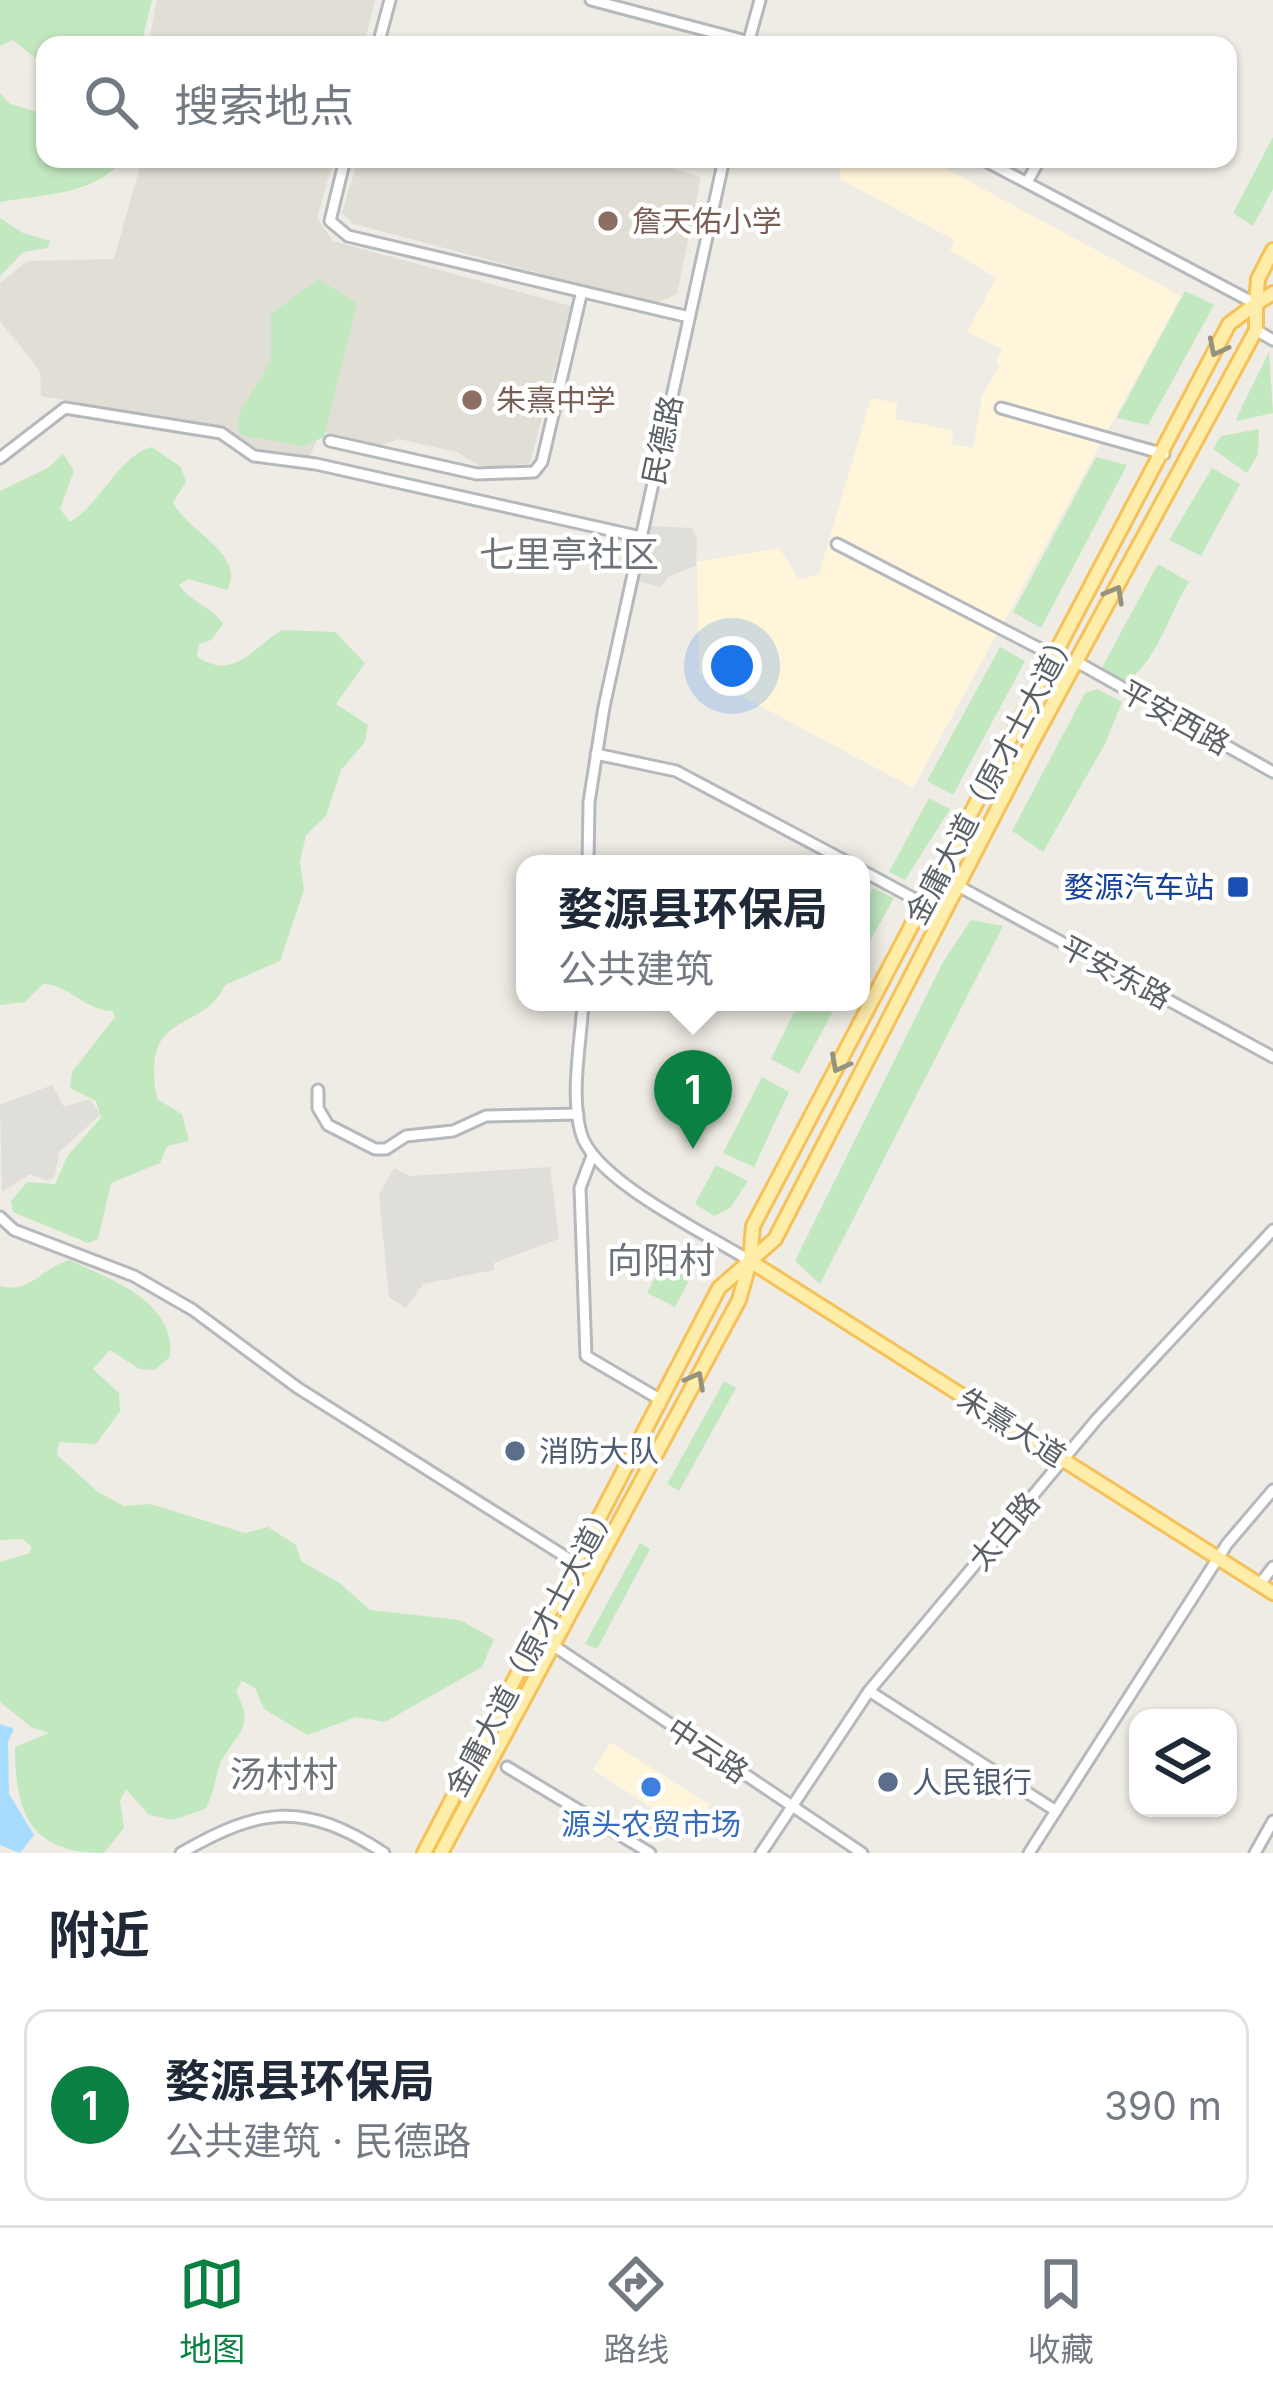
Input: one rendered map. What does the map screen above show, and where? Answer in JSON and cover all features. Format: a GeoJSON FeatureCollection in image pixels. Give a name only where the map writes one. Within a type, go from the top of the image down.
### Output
{"type":"FeatureCollection","features":[{"type":"Feature","properties":{"kind":"main road","name":"金庸大道（原才士大道）"},"geometry":{"type":"LineString","coordinates":[[424,1853],[719,1288],[775,1239],[1256,330],[1258,279],[1273,250]]}},
{"type":"Feature","properties":{"kind":"main road","name":"金庸大道（原才士大道）"},"geometry":{"type":"LineString","coordinates":[[870,1006],[1229,324],[1273,293]]}},
{"type":"Feature","properties":{"kind":"main road","name":"金庸大道（原才士大道）"},"geometry":{"type":"LineString","coordinates":[[441,1853],[739,1300],[753,1226],[867,1011]]}},
{"type":"Feature","properties":{"kind":"main road","name":"朱熹大道"},"geometry":{"type":"LineString","coordinates":[[750,1261],[1273,1593]]}},
{"type":"Feature","properties":{"kind":"street"},"geometry":{"type":"LineString","coordinates":[[380,36],[390,0]]}},
{"type":"Feature","properties":{"kind":"street"},"geometry":{"type":"LineString","coordinates":[[591,0],[726,36]]}},
{"type":"Feature","properties":{"kind":"street"},"geometry":{"type":"LineString","coordinates":[[751,36],[760,0]]}},
{"type":"Feature","properties":{"kind":"street"},"geometry":{"type":"LineString","coordinates":[[342,168],[331,209],[336,230],[581,295],[689,317]]}},
{"type":"Feature","properties":{"kind":"street","name":"民德路"},"geometry":{"type":"LineString","coordinates":[[589,855],[596,754],[722,168]]}},
{"type":"Feature","properties":{"kind":"street"},"geometry":{"type":"LineString","coordinates":[[1000,168],[1256,304]]}},
{"type":"Feature","properties":{"kind":"street"},"geometry":{"type":"LineString","coordinates":[[1027,182],[1035,168]]}},
{"type":"Feature","properties":{"kind":"street"},"geometry":{"type":"LineString","coordinates":[[330,441],[477,474],[535,472],[542,462],[581,295]]}},
{"type":"Feature","properties":{"kind":"street"},"geometry":{"type":"LineString","coordinates":[[1256,330],[1273,340]]}},
{"type":"Feature","properties":{"kind":"street"},"geometry":{"type":"LineString","coordinates":[[0,458],[65,408],[221,433],[254,456],[316,464],[641,537]]}},
{"type":"Feature","properties":{"kind":"street"},"geometry":{"type":"LineString","coordinates":[[1001,408],[1164,454]]}},
{"type":"Feature","properties":{"kind":"street"},"geometry":{"type":"LineString","coordinates":[[838,544],[1054,656]]}},
{"type":"Feature","properties":{"kind":"street","name":"平安西路"},"geometry":{"type":"LineString","coordinates":[[1077,662],[1273,772]]}},
{"type":"Feature","properties":{"kind":"street"},"geometry":{"type":"LineString","coordinates":[[596,754],[676,771],[834,855]]}},
{"type":"Feature","properties":{"kind":"street"},"geometry":{"type":"LineString","coordinates":[[870,875],[924,904]]}},
{"type":"Feature","properties":{"kind":"street","name":"平安东路"},"geometry":{"type":"LineString","coordinates":[[960,887],[1273,1057]]}},
{"type":"Feature","properties":{"kind":"street"},"geometry":{"type":"LineString","coordinates":[[583,1011],[578,1114],[592,1156],[614,1176],[750,1261]]}},
{"type":"Feature","properties":{"kind":"street"},"geometry":{"type":"LineString","coordinates":[[318,1090],[318,1108],[328,1125],[375,1149],[386,1149],[406,1136],[453,1131],[487,1115],[578,1114]]}},
{"type":"Feature","properties":{"kind":"street"},"geometry":{"type":"LineString","coordinates":[[592,1156],[580,1188],[586,1356],[661,1400]]}},
{"type":"Feature","properties":{"kind":"street"},"geometry":{"type":"LineString","coordinates":[[0,1217],[14,1230],[134,1276],[193,1310],[298,1388],[577,1564]]}},
{"type":"Feature","properties":{"kind":"street","name":"太白路"},"geometry":{"type":"LineString","coordinates":[[761,1853],[869,1691],[1064,1460],[1273,1230]]}},
{"type":"Feature","properties":{"kind":"street"},"geometry":{"type":"LineString","coordinates":[[1029,1853],[1218,1558],[1273,1490]]}},
{"type":"Feature","properties":{"kind":"street"},"geometry":{"type":"LineString","coordinates":[[1259,1585],[1273,1568]]}},
{"type":"Feature","properties":{"kind":"street","name":"中云路"},"geometry":{"type":"LineString","coordinates":[[554,1646],[862,1853]]}},
{"type":"Feature","properties":{"kind":"street"},"geometry":{"type":"LineString","coordinates":[[869,1691],[1056,1810]]}},
{"type":"Feature","properties":{"kind":"street"},"geometry":{"type":"LineString","coordinates":[[507,1767],[650,1853]]}},
{"type":"Feature","properties":{"kind":"street"},"geometry":{"type":"LineString","coordinates":[[181,1853],[233,1826],[274,1814],[328,1823],[384,1853]]}},
{"type":"Feature","properties":{"kind":"street"},"geometry":{"type":"LineString","coordinates":[[1256,1853],[1273,1821]]}},
{"type":"Feature","properties":{"kind":"shaded area"},"geometry":{"type":"Polygon","coordinates":[[[157,0],[375,0],[366,36],[150,36],[157,0]]]}},
{"type":"Feature","properties":{"kind":"shaded area"},"geometry":{"type":"Polygon","coordinates":[[[139,168],[331,168],[317,218],[333,241],[571,306],[530,463],[484,469],[457,452],[398,439],[380,446],[320,431],[310,457],[259,450],[226,429],[41,396],[40,371],[0,321],[0,283],[27,261],[114,259],[139,168]]]}},
{"type":"Feature","properties":{"kind":"shaded area"},"geometry":{"type":"Polygon","coordinates":[[[355,168],[672,168],[701,177],[677,294],[655,304],[354,224],[342,213],[355,168]]]}},
{"type":"Feature","properties":{"kind":"shaded area"},"geometry":{"type":"Polygon","coordinates":[[[840,168],[945,168],[1181,296],[913,788],[699,673],[697,562],[779,548],[799,579],[819,574],[871,398],[897,403],[896,419],[953,430],[952,444],[973,448],[982,396],[1000,365],[996,361],[1002,349],[967,332],[996,278],[950,250],[954,240],[840,179],[840,168]]]}},
{"type":"Feature","properties":{"kind":"shaded area"},"geometry":{"type":"Polygon","coordinates":[[[651,526],[692,528],[697,538],[696,566],[669,576],[661,587],[637,581],[651,526]]]}},
{"type":"Feature","properties":{"kind":"shaded area"},"geometry":{"type":"Polygon","coordinates":[[[52,1085],[64,1107],[90,1099],[100,1115],[59,1152],[55,1176],[48,1181],[30,1174],[2,1192],[0,1105],[52,1085]]]}},
{"type":"Feature","properties":{"kind":"shaded area"},"geometry":{"type":"Polygon","coordinates":[[[550,1167],[559,1239],[494,1263],[494,1270],[423,1284],[406,1308],[389,1297],[379,1194],[394,1168],[410,1176],[550,1167]]]}},
{"type":"Feature","properties":{"kind":"shaded area","name":"源头农贸市场"},"geometry":{"type":"Polygon","coordinates":[[[611,1742],[710,1805],[692,1833],[593,1770],[611,1742]]]}},
{"type":"Feature","properties":{"kind":"green space"},"geometry":{"type":"Polygon","coordinates":[[[0,0],[152,0],[143,36],[36,36],[36,59],[13,40],[0,46],[0,0]]]}},
{"type":"Feature","properties":{"kind":"green space"},"geometry":{"type":"Polygon","coordinates":[[[0,93],[10,104],[36,111],[36,168],[114,168],[80,188],[0,202],[0,93]]]}},
{"type":"Feature","properties":{"kind":"green space"},"geometry":{"type":"Polygon","coordinates":[[[1273,137],[1273,189],[1253,226],[1233,213],[1273,137]]]}},
{"type":"Feature","properties":{"kind":"green space"},"geometry":{"type":"Polygon","coordinates":[[[0,218],[23,233],[51,241],[47,248],[23,252],[0,276],[0,218]]]}},
{"type":"Feature","properties":{"kind":"green space"},"geometry":{"type":"Polygon","coordinates":[[[318,279],[357,303],[324,437],[304,446],[244,436],[238,432],[239,413],[271,361],[271,314],[318,279]]]}},
{"type":"Feature","properties":{"kind":"green space"},"geometry":{"type":"Polygon","coordinates":[[[1185,291],[1214,305],[1148,425],[1117,418],[1185,291]]]}},
{"type":"Feature","properties":{"kind":"green space"},"geometry":{"type":"Polygon","coordinates":[[[1269,352],[1273,413],[1237,421],[1236,419],[1269,352]]]}},
{"type":"Feature","properties":{"kind":"green space"},"geometry":{"type":"Polygon","coordinates":[[[1259,429],[1258,454],[1247,473],[1213,449],[1221,436],[1259,429]]]}},
{"type":"Feature","properties":{"kind":"green space"},"geometry":{"type":"Polygon","coordinates":[[[152,447],[181,467],[186,482],[173,502],[229,565],[227,590],[188,579],[179,585],[223,624],[211,640],[199,644],[197,656],[222,666],[243,659],[282,630],[335,632],[365,663],[336,704],[368,725],[365,742],[341,770],[326,816],[306,835],[300,862],[304,890],[280,961],[225,985],[215,1001],[176,1026],[157,1049],[157,1099],[182,1114],[189,1141],[167,1146],[160,1163],[111,1183],[98,1239],[88,1243],[13,1212],[11,1201],[27,1182],[55,1184],[68,1155],[101,1118],[96,1101],[70,1088],[72,1072],[115,1017],[113,1011],[94,1007],[53,985],[43,984],[25,1002],[0,1005],[0,491],[48,468],[63,454],[74,471],[60,509],[70,522],[130,460],[152,447]]]}},
{"type":"Feature","properties":{"kind":"green space"},"geometry":{"type":"Polygon","coordinates":[[[1096,457],[1127,465],[1041,628],[1013,612],[1096,457]]]}},
{"type":"Feature","properties":{"kind":"green space"},"geometry":{"type":"Polygon","coordinates":[[[1212,468],[1240,484],[1201,556],[1169,540],[1212,468]]]}},
{"type":"Feature","properties":{"kind":"green space"},"geometry":{"type":"Polygon","coordinates":[[[1158,564],[1189,582],[1153,653],[1122,684],[1100,671],[1158,564]]]}},
{"type":"Feature","properties":{"kind":"green space"},"geometry":{"type":"Polygon","coordinates":[[[1000,647],[1025,661],[953,795],[927,781],[1000,647]]]}},
{"type":"Feature","properties":{"kind":"green space"},"geometry":{"type":"Polygon","coordinates":[[[1097,689],[1122,702],[1105,744],[1043,852],[1012,831],[1085,693],[1097,689]]]}},
{"type":"Feature","properties":{"kind":"green space"},"geometry":{"type":"Polygon","coordinates":[[[929,798],[950,809],[905,880],[889,872],[929,798]]]}},
{"type":"Feature","properties":{"kind":"green space"},"geometry":{"type":"Polygon","coordinates":[[[873,888],[894,898],[870,941],[873,888]]]}},
{"type":"Feature","properties":{"kind":"green space"},"geometry":{"type":"Polygon","coordinates":[[[971,920],[1003,926],[820,1284],[795,1261],[943,962],[971,920]]]}},
{"type":"Feature","properties":{"kind":"green space"},"geometry":{"type":"Polygon","coordinates":[[[795,1011],[833,1011],[799,1074],[771,1059],[795,1011]]]}},
{"type":"Feature","properties":{"kind":"green space"},"geometry":{"type":"Polygon","coordinates":[[[762,1077],[789,1092],[754,1167],[723,1153],[762,1077]]]}},
{"type":"Feature","properties":{"kind":"green space"},"geometry":{"type":"Polygon","coordinates":[[[716,1165],[748,1181],[730,1208],[714,1216],[695,1204],[716,1165]]]}},
{"type":"Feature","properties":{"kind":"green space"},"geometry":{"type":"Polygon","coordinates":[[[670,1249],[700,1260],[675,1307],[647,1293],[670,1249]]]}},
{"type":"Feature","properties":{"kind":"green space"},"geometry":{"type":"Polygon","coordinates":[[[70,1260],[138,1295],[163,1321],[169,1338],[170,1357],[154,1370],[139,1369],[110,1350],[93,1369],[119,1393],[120,1411],[96,1444],[59,1442],[57,1455],[98,1492],[124,1506],[150,1504],[245,1533],[268,1527],[296,1545],[301,1561],[341,1584],[370,1610],[460,1620],[494,1639],[482,1667],[385,1722],[356,1717],[307,1735],[264,1709],[255,1688],[242,1681],[236,1691],[244,1714],[242,1730],[221,1762],[205,1809],[173,1820],[149,1815],[126,1789],[120,1801],[124,1828],[104,1853],[59,1846],[32,1825],[18,1791],[15,1747],[49,1733],[31,1727],[0,1702],[0,1562],[30,1553],[31,1546],[22,1539],[0,1540],[0,1286],[20,1286],[70,1260]]]}},
{"type":"Feature","properties":{"kind":"green space"},"geometry":{"type":"Polygon","coordinates":[[[724,1381],[736,1388],[679,1491],[667,1484],[724,1381]]]}},
{"type":"Feature","properties":{"kind":"green space"},"geometry":{"type":"Polygon","coordinates":[[[640,1543],[650,1549],[597,1649],[585,1644],[640,1543]]]}},
{"type":"Feature","properties":{"kind":"water"},"geometry":{"type":"Polygon","coordinates":[[[0,1724],[14,1729],[8,1742],[9,1794],[34,1835],[20,1853],[0,1845],[0,1724]]]}},
{"type":"Feature","properties":{"kind":"place","name":"詹天佑小学"},"geometry":{"type":"Point","coordinates":[608,221]}},
{"type":"Feature","properties":{"kind":"place","name":"朱熹中学"},"geometry":{"type":"Point","coordinates":[472,400]}},
{"type":"Feature","properties":{"kind":"place","name":"婺源汽车站"},"geometry":{"type":"Point","coordinates":[1238,887]}},
{"type":"Feature","properties":{"kind":"place","name":"婺源县环保局"},"geometry":{"type":"Point","coordinates":[693,1149]}},
{"type":"Feature","properties":{"kind":"place","name":"消防大队"},"geometry":{"type":"Point","coordinates":[515,1451]}},
{"type":"Feature","properties":{"kind":"place","name":"人民银行"},"geometry":{"type":"Point","coordinates":[888,1782]}},
{"type":"Feature","properties":{"kind":"place","name":"源头农贸市场"},"geometry":{"type":"Point","coordinates":[651,1787]}},
{"type":"Feature","properties":{"kind":"district","name":"七里亭社区"},"geometry":{"type":"Point","coordinates":[569,554]}},
{"type":"Feature","properties":{"kind":"district","name":"向阳村"},"geometry":{"type":"Point","coordinates":[661,1260]}},
{"type":"Feature","properties":{"kind":"district","name":"汤村村"},"geometry":{"type":"Point","coordinates":[284,1774]}}]}
